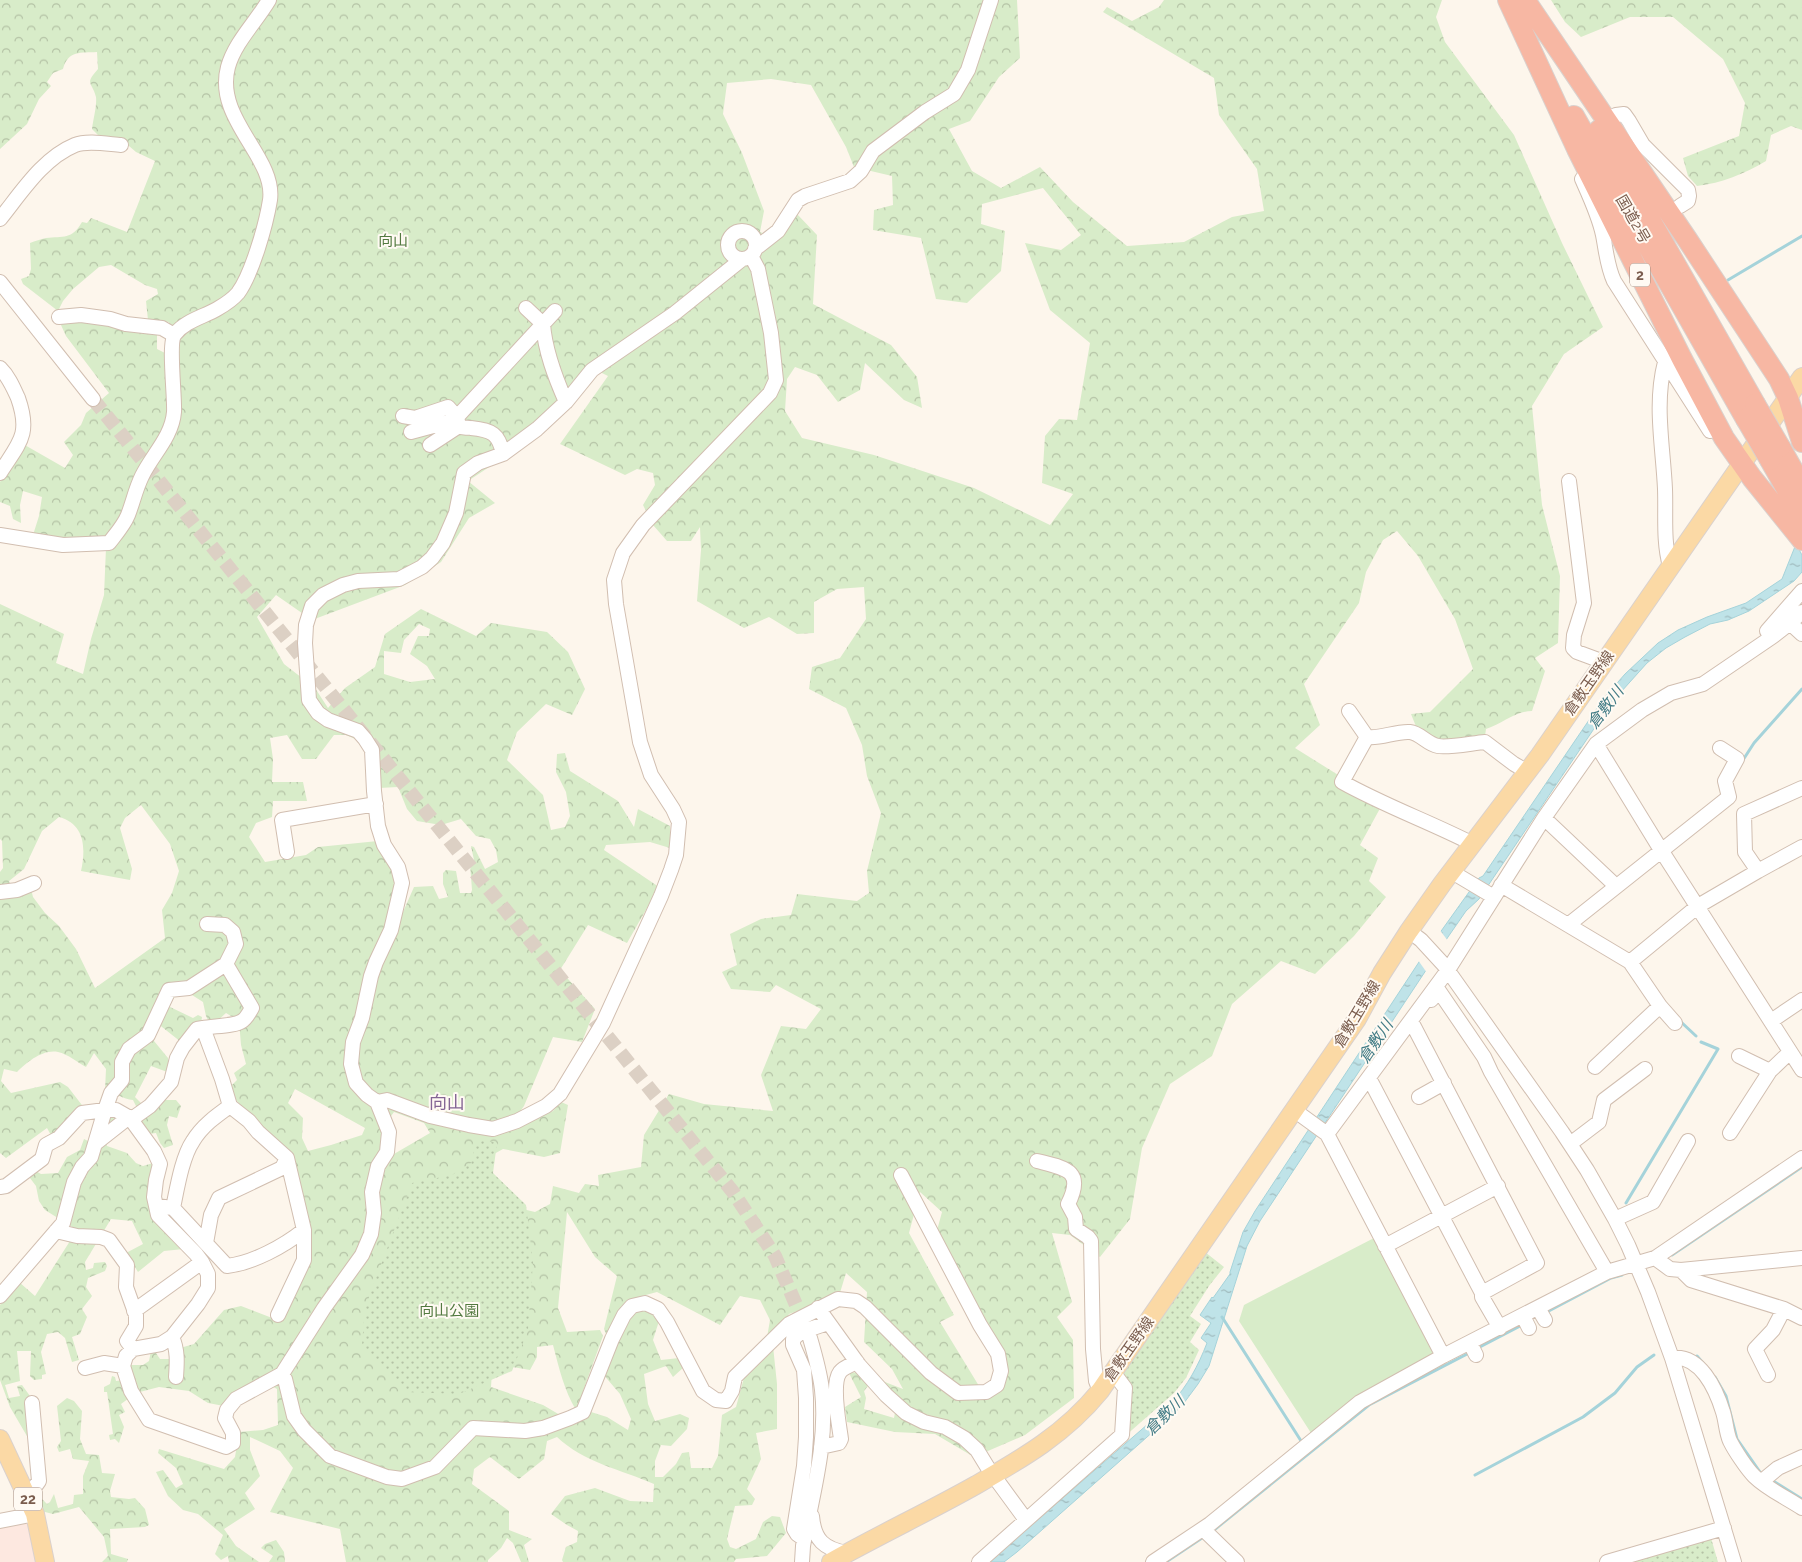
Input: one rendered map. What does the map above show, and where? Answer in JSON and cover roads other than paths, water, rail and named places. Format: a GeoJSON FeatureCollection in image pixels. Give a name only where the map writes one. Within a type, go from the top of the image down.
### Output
{"type":"FeatureCollection","features":[{"type":"Feature","properties":{"kind":"highway","name":"2"},"geometry":{"type":"LineString","coordinates":[[1508,0],[1577,149],[1682,359],[1724,438],[1742,464],[1801,530]]}},
{"type":"Feature","properties":{"kind":"highway","name":"国道2号"},"geometry":{"type":"LineString","coordinates":[[1508,0],[1775,454],[1802,486]]}},
{"type":"Feature","properties":{"kind":"highway","name":"2"},"geometry":{"type":"LineString","coordinates":[[1525,0],[1714,278],[1779,379],[1788,398],[1802,442]]}},
{"type":"Feature","properties":{"kind":"highway","name":"国道2号"},"geometry":{"type":"LineString","coordinates":[[1525,0],[1751,412]]}},
{"type":"Feature","properties":{"kind":"highway","name":"国道2号"},"geometry":{"type":"LineString","coordinates":[[1775,454],[1801,530]]}},
{"type":"Feature","properties":{"kind":"main road","name":"倉敷玉野線"},"geometry":{"type":"LineString","coordinates":[[832,1562],[921,1516],[994,1475],[1050,1440],[1076,1417],[1100,1391],[1301,1114],[1382,973],[1415,935],[1459,876],[1473,844],[1528,772],[1802,378]]}},
{"type":"Feature","properties":{"kind":"main road","name":"22"},"geometry":{"type":"LineString","coordinates":[[0,1439],[35,1514],[45,1562]]}},
{"type":"Feature","properties":{"kind":"street"},"geometry":{"type":"LineString","coordinates":[[0,535],[63,545],[109,543],[128,517],[142,475],[164,441],[174,415],[175,388],[171,348],[174,335],[183,327],[217,309],[238,293],[248,274],[264,227],[270,199],[268,178],[232,110],[227,91],[226,77],[228,66],[235,51],[269,0]]}},
{"type":"Feature","properties":{"kind":"street"},"geometry":{"type":"LineString","coordinates":[[0,1187],[6,1186],[42,1160],[46,1145],[60,1138],[82,1113],[116,1110],[130,1118],[154,1151],[160,1164],[154,1197],[158,1215],[202,1262],[208,1274],[208,1288],[172,1337],[161,1344],[133,1349],[126,1356],[123,1366],[131,1391],[149,1420],[226,1447],[233,1443],[232,1433],[225,1418],[227,1410],[236,1399],[282,1374],[324,1308],[362,1255],[370,1234],[374,1213],[372,1192],[378,1166],[387,1152],[389,1132],[377,1102],[356,1084],[351,1064],[353,1042],[362,1018],[371,976],[391,930],[402,883],[398,867],[382,839],[378,826],[372,750],[358,730],[328,720],[318,713],[309,700],[305,643],[306,624],[312,606],[323,595],[343,585],[358,581],[399,579],[422,567],[432,558],[450,528],[456,513],[464,473],[478,463],[503,454],[537,430],[566,402],[592,370],[675,313],[778,231],[798,200],[850,181],[861,171],[873,151],[925,112],[954,94],[968,70],[991,0]]}},
{"type":"Feature","properties":{"kind":"street"},"geometry":{"type":"LineString","coordinates":[[1607,119],[1624,114],[1643,145],[1688,190],[1690,196],[1688,201],[1680,206]]}},
{"type":"Feature","properties":{"kind":"street"},"geometry":{"type":"LineString","coordinates":[[0,219],[48,162],[69,149],[76,145],[100,143],[121,145]]}},
{"type":"Feature","properties":{"kind":"street"},"geometry":{"type":"LineString","coordinates":[[1577,149],[1573,155],[1602,233],[1609,271],[1619,277],[1665,362],[1718,443],[1728,454],[1742,464]]}},
{"type":"Feature","properties":{"kind":"street"},"geometry":{"type":"LineString","coordinates":[[377,1102],[387,1100],[430,1116],[469,1126],[493,1129],[528,1117],[546,1106],[560,1094],[602,1023],[661,896],[676,855],[679,822],[651,775],[640,742],[616,604],[614,580],[623,553],[643,525],[770,393],[776,380],[771,333],[758,269],[749,255]]}},
{"type":"Feature","properties":{"kind":"street"},"geometry":{"type":"LineString","coordinates":[[0,282],[92,400]]}},
{"type":"Feature","properties":{"kind":"street"},"geometry":{"type":"LineString","coordinates":[[526,308],[543,324],[544,340],[556,379],[566,402]]}},
{"type":"Feature","properties":{"kind":"street"},"geometry":{"type":"LineString","coordinates":[[430,446],[458,421],[556,311]]}},
{"type":"Feature","properties":{"kind":"street"},"geometry":{"type":"LineString","coordinates":[[59,317],[91,316],[126,324],[162,328],[174,335]]}},
{"type":"Feature","properties":{"kind":"street"},"geometry":{"type":"LineString","coordinates":[[1665,362],[1659,388],[1658,409],[1665,489],[1665,548],[1670,566]]}},
{"type":"Feature","properties":{"kind":"street"},"geometry":{"type":"LineString","coordinates":[[0,368],[10,380],[21,407],[24,422],[22,438],[0,473]]}},
{"type":"Feature","properties":{"kind":"street"},"geometry":{"type":"LineString","coordinates":[[403,416],[415,418],[448,407],[462,428],[472,428],[492,433],[500,439],[503,454]]}},
{"type":"Feature","properties":{"kind":"street"},"geometry":{"type":"LineString","coordinates":[[411,432],[458,421]]}},
{"type":"Feature","properties":{"kind":"street"},"geometry":{"type":"LineString","coordinates":[[1569,481],[1584,603],[1574,635],[1573,648],[1577,652],[1604,662]]}},
{"type":"Feature","properties":{"kind":"street"},"geometry":{"type":"LineString","coordinates":[[1772,637],[1767,630],[1802,591]]}},
{"type":"Feature","properties":{"kind":"street"},"geometry":{"type":"LineString","coordinates":[[1326,1132],[1411,1021],[1481,920],[1491,896],[1501,885],[1544,818],[1596,744],[1642,710],[1671,693],[1703,684],[1772,637],[1802,612]]}},
{"type":"Feature","properties":{"kind":"street"},"geometry":{"type":"LineString","coordinates":[[1790,623],[1802,634]]}},
{"type":"Feature","properties":{"kind":"street"},"geometry":{"type":"LineString","coordinates":[[1349,711],[1367,736],[1373,737],[1408,732],[1414,733],[1426,742],[1438,747],[1485,742],[1528,772]]}},
{"type":"Feature","properties":{"kind":"street"},"geometry":{"type":"LineString","coordinates":[[1367,736],[1342,782],[1397,810],[1434,824],[1473,844]]}},
{"type":"Feature","properties":{"kind":"street"},"geometry":{"type":"LineString","coordinates":[[1596,744],[1661,850],[1802,1070]]}},
{"type":"Feature","properties":{"kind":"street"},"geometry":{"type":"LineString","coordinates":[[1568,925],[1729,797],[1725,781],[1737,759],[1720,748]]}},
{"type":"Feature","properties":{"kind":"street"},"geometry":{"type":"LineString","coordinates":[[1758,871],[1745,852],[1744,814],[1802,788]]}},
{"type":"Feature","properties":{"kind":"street"},"geometry":{"type":"LineString","coordinates":[[287,852],[282,820],[376,804]]}},
{"type":"Feature","properties":{"kind":"street"},"geometry":{"type":"LineString","coordinates":[[1544,818],[1616,886]]}},
{"type":"Feature","properties":{"kind":"street"},"geometry":{"type":"LineString","coordinates":[[1630,962],[1698,906],[1802,847]]}},
{"type":"Feature","properties":{"kind":"street"},"geometry":{"type":"LineString","coordinates":[[1459,876],[1491,896]]}},
{"type":"Feature","properties":{"kind":"street"},"geometry":{"type":"LineString","coordinates":[[0,892],[17,890],[34,883]]}},
{"type":"Feature","properties":{"kind":"street"},"geometry":{"type":"LineString","coordinates":[[1501,885],[1630,962],[1660,1006],[1675,1023]]}},
{"type":"Feature","properties":{"kind":"street"},"geometry":{"type":"LineString","coordinates":[[0,1296],[62,1223],[74,1182],[82,1167],[91,1158],[111,1093],[122,1080],[122,1062],[129,1049],[148,1035],[169,990],[188,988],[226,964],[236,944],[232,932],[225,925],[207,924]]}},
{"type":"Feature","properties":{"kind":"street"},"geometry":{"type":"LineString","coordinates":[[1415,935],[1446,968],[1570,1144],[1615,1219],[1636,1264],[1672,1358],[1734,1562]]}},
{"type":"Feature","properties":{"kind":"street"},"geometry":{"type":"LineString","coordinates":[[96,1143],[124,1121],[150,1106],[171,1082],[177,1058],[183,1047],[197,1030],[221,1025],[236,1025],[244,1021],[252,1008],[226,964]]}},
{"type":"Feature","properties":{"kind":"street"},"geometry":{"type":"LineString","coordinates":[[1427,998],[1430,1001],[1439,991],[1484,1056],[1491,1072],[1606,1272]]}},
{"type":"Feature","properties":{"kind":"street"},"geometry":{"type":"LineString","coordinates":[[1771,1021],[1802,1000]]}},
{"type":"Feature","properties":{"kind":"street"},"geometry":{"type":"LineString","coordinates":[[1595,1067],[1660,1006]]}},
{"type":"Feature","properties":{"kind":"street"},"geometry":{"type":"LineString","coordinates":[[1411,1021],[1537,1262],[1482,1293]]}},
{"type":"Feature","properties":{"kind":"street"},"geometry":{"type":"LineString","coordinates":[[203,1028],[230,1106],[249,1121],[258,1132],[287,1158],[304,1230],[304,1260],[278,1315]]}},
{"type":"Feature","properties":{"kind":"street"},"geometry":{"type":"LineString","coordinates":[[1730,1133],[1770,1071],[1790,1052]]}},
{"type":"Feature","properties":{"kind":"street"},"geometry":{"type":"LineString","coordinates":[[1739,1056],[1770,1071]]}},
{"type":"Feature","properties":{"kind":"street"},"geometry":{"type":"LineString","coordinates":[[1570,1144],[1599,1122],[1604,1100],[1645,1069]]}},
{"type":"Feature","properties":{"kind":"street"},"geometry":{"type":"LineString","coordinates":[[1369,1078],[1500,1328]]}},
{"type":"Feature","properties":{"kind":"street"},"geometry":{"type":"LineString","coordinates":[[1419,1097],[1444,1084]]}},
{"type":"Feature","properties":{"kind":"street"},"geometry":{"type":"LineString","coordinates":[[173,1208],[182,1168],[192,1142],[215,1116],[230,1106]]}},
{"type":"Feature","properties":{"kind":"street"},"geometry":{"type":"LineString","coordinates":[[1301,1114],[1326,1132],[1443,1356]]}},
{"type":"Feature","properties":{"kind":"street"},"geometry":{"type":"LineString","coordinates":[[1615,1219],[1653,1202],[1688,1141]]}},
{"type":"Feature","properties":{"kind":"street"},"geometry":{"type":"LineString","coordinates":[[206,1243],[211,1215],[219,1198],[282,1168],[287,1158]]}},
{"type":"Feature","properties":{"kind":"street"},"geometry":{"type":"LineString","coordinates":[[1153,1562],[1211,1530],[1363,1407],[1443,1356],[1473,1350],[1500,1328],[1526,1323],[1606,1272],[1655,1258],[1802,1158]]}},
{"type":"Feature","properties":{"kind":"street"},"geometry":{"type":"LineString","coordinates":[[1037,1161],[1066,1169],[1074,1179],[1075,1191],[1068,1204],[1075,1218],[1076,1229],[1088,1236],[1091,1241],[1093,1348],[1096,1381],[1100,1391]]}},
{"type":"Feature","properties":{"kind":"street"},"geometry":{"type":"LineString","coordinates":[[282,1374],[285,1379],[294,1416],[304,1430],[330,1456],[387,1477],[402,1478],[436,1467],[473,1428],[525,1431],[543,1428],[582,1412],[624,1315],[632,1306],[645,1303],[658,1309],[667,1322],[703,1391],[716,1400],[726,1401],[732,1391],[735,1377],[789,1324],[838,1299],[856,1301],[865,1307],[931,1373],[958,1393],[986,1392],[997,1385],[1001,1371],[998,1354],[980,1325],[901,1174]]}},
{"type":"Feature","properties":{"kind":"street"},"geometry":{"type":"LineString","coordinates":[[1385,1246],[1498,1186]]}},
{"type":"Feature","properties":{"kind":"street"},"geometry":{"type":"LineString","coordinates":[[156,1206],[173,1208],[194,1233],[227,1266],[241,1264],[288,1243],[304,1230]]}},
{"type":"Feature","properties":{"kind":"street"},"geometry":{"type":"LineString","coordinates":[[56,1231],[77,1236],[101,1237],[109,1240],[127,1265],[126,1287],[134,1311],[136,1326],[127,1341],[133,1349]]}},
{"type":"Feature","properties":{"kind":"street"},"geometry":{"type":"LineString","coordinates":[[1655,1258],[1670,1269],[1680,1270],[1802,1258]]}},
{"type":"Feature","properties":{"kind":"street"},"geometry":{"type":"LineString","coordinates":[[134,1311],[202,1262]]}},
{"type":"Feature","properties":{"kind":"street"},"geometry":{"type":"LineString","coordinates":[[1680,1270],[1690,1280],[1784,1309],[1802,1318]]}},
{"type":"Feature","properties":{"kind":"street"},"geometry":{"type":"LineString","coordinates":[[818,1308],[857,1362],[886,1395],[906,1413],[924,1422],[945,1427],[964,1438],[976,1450],[1026,1520]]}},
{"type":"Feature","properties":{"kind":"street"},"geometry":{"type":"LineString","coordinates":[[1768,1375],[1755,1349],[1773,1330],[1784,1309]]}},
{"type":"Feature","properties":{"kind":"street"},"geometry":{"type":"LineString","coordinates":[[804,1539],[796,1534],[794,1528],[806,1446],[806,1387],[804,1370],[793,1346],[792,1339],[801,1332],[828,1323]]}},
{"type":"Feature","properties":{"kind":"street"},"geometry":{"type":"LineString","coordinates":[[172,1337],[175,1344],[177,1361],[176,1377]]}},
{"type":"Feature","properties":{"kind":"street"},"geometry":{"type":"LineString","coordinates":[[802,1562],[804,1539],[821,1446],[823,1421],[822,1391],[818,1363],[810,1338]]}},
{"type":"Feature","properties":{"kind":"street"},"geometry":{"type":"LineString","coordinates":[[1672,1358],[1686,1359],[1693,1362],[1706,1376],[1723,1412],[1730,1441],[1754,1476],[1802,1508]]}},
{"type":"Feature","properties":{"kind":"street"},"geometry":{"type":"LineString","coordinates":[[821,1446],[839,1443],[841,1439],[837,1405],[837,1380],[843,1369],[857,1362]]}},
{"type":"Feature","properties":{"kind":"street"},"geometry":{"type":"LineString","coordinates":[[85,1368],[104,1363],[123,1366]]}},
{"type":"Feature","properties":{"kind":"street"},"geometry":{"type":"LineString","coordinates":[[979,1562],[1122,1435],[1124,1388],[1113,1372]]}},
{"type":"Feature","properties":{"kind":"street"},"geometry":{"type":"LineString","coordinates":[[26,1494],[39,1481],[32,1402]]}},
{"type":"Feature","properties":{"kind":"street"},"geometry":{"type":"LineString","coordinates":[[1761,1482],[1778,1468],[1802,1458]]}},
{"type":"Feature","properties":{"kind":"street"},"geometry":{"type":"LineString","coordinates":[[811,1505],[815,1534],[827,1547],[834,1551],[847,1553]]}},
{"type":"Feature","properties":{"kind":"street"},"geometry":{"type":"LineString","coordinates":[[0,1521],[35,1514]]}},
{"type":"Feature","properties":{"kind":"street"},"geometry":{"type":"LineString","coordinates":[[1607,1562],[1724,1528]]}},
{"type":"Feature","properties":{"kind":"street"},"geometry":{"type":"LineString","coordinates":[[1211,1530],[1234,1561]]}},
{"type":"Feature","properties":{"kind":"water","name":"倉敷川"},"geometry":{"type":"Polygon","coordinates":[[[1796,544],[1802,555],[1802,572],[1794,581],[1749,611],[1728,620],[1710,624],[1666,648],[1647,663],[1612,702],[1479,899],[1466,911],[1448,937],[1260,1221],[1247,1246],[1209,1366],[1181,1407],[1017,1552],[1004,1562],[989,1562],[1171,1404],[1183,1390],[1207,1343],[1201,1338],[1211,1323],[1200,1315],[1230,1274],[1243,1232],[1255,1211],[1419,962],[1479,878],[1483,876],[1604,698],[1625,674],[1658,643],[1678,630],[1746,603],[1782,579],[1796,544]]]}},
{"type":"Feature","properties":{"kind":"waterway"},"geometry":{"type":"LineString","coordinates":[[1728,280],[1802,236]]}},
{"type":"Feature","properties":{"kind":"waterway"},"geometry":{"type":"LineString","coordinates":[[1743,760],[1754,743],[1802,689]]}},
{"type":"Feature","properties":{"kind":"waterway"},"geometry":{"type":"LineString","coordinates":[[1680,1021],[1696,1036]]}},
{"type":"Feature","properties":{"kind":"waterway"},"geometry":{"type":"LineString","coordinates":[[1626,1203],[1718,1049],[1701,1042]]}},
{"type":"Feature","properties":{"kind":"waterway"},"geometry":{"type":"LineString","coordinates":[[1672,1255],[1802,1167]]}},
{"type":"Feature","properties":{"kind":"waterway"},"geometry":{"type":"LineString","coordinates":[[1545,1313],[1611,1278],[1622,1275]]}},
{"type":"Feature","properties":{"kind":"waterway"},"geometry":{"type":"LineString","coordinates":[[1222,1317],[1303,1444]]}},
{"type":"Feature","properties":{"kind":"waterway"},"geometry":{"type":"LineString","coordinates":[[1476,1349],[1524,1324]]}},
{"type":"Feature","properties":{"kind":"waterway"},"geometry":{"type":"LineString","coordinates":[[1214,1530],[1369,1405],[1471,1352]]}},
{"type":"Feature","properties":{"kind":"waterway"},"geometry":{"type":"LineString","coordinates":[[1475,1475],[1583,1417],[1615,1393],[1637,1367],[1654,1355]]}},
{"type":"Feature","properties":{"kind":"waterway"},"geometry":{"type":"LineString","coordinates":[[1697,1356],[1703,1363]]}},
{"type":"Feature","properties":{"kind":"waterway"},"geometry":{"type":"LineString","coordinates":[[1715,1377],[1726,1396],[1737,1439],[1760,1472]]}},
{"type":"Feature","properties":{"kind":"waterway"},"geometry":{"type":"LineString","coordinates":[[1770,1479],[1802,1499]]}},
{"type":"Feature","properties":{"kind":"waterway"},"geometry":{"type":"LineString","coordinates":[[1166,1562],[1205,1536]]}},
{"type":"Feature","properties":{"kind":"tunnel"},"geometry":{"type":"LineString","coordinates":[[93,399],[733,1192],[775,1256],[806,1328]]}},
{"type":"Feature","properties":{"kind":"district","name":"向山"},"geometry":{"type":"Point","coordinates":[447,1103]}},
{"type":"Feature","properties":{"kind":"park label","name":"向山公園"},"geometry":{"type":"Point","coordinates":[449,1311]}}]}
